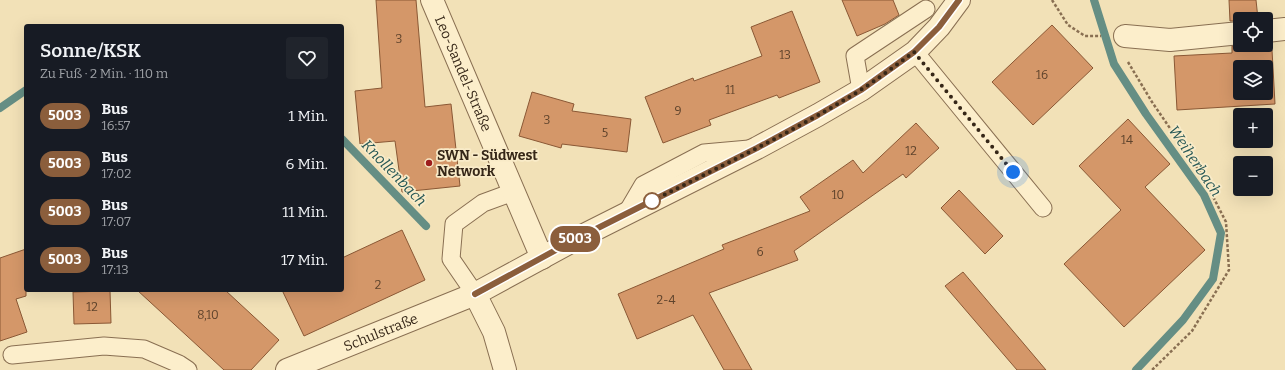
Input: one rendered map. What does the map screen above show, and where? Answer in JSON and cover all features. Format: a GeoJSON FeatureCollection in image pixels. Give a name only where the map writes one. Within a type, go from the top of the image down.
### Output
{"type":"FeatureCollection","features":[{"type":"Feature","properties":{"kind":"street","name":"Leo-Sandel-Straße"},"geometry":{"type":"LineString","coordinates":[[432,0],[542,258]]}},
{"type":"Feature","properties":{"kind":"street","name":"Schulstraße"},"geometry":{"type":"LineString","coordinates":[[287,370],[475,294],[578,238],[757,148],[818,115],[861,90],[914,52],[939,27],[959,0]]}},
{"type":"Feature","properties":{"kind":"street"},"geometry":{"type":"LineString","coordinates":[[1273,30],[1285,29]]}},
{"type":"Feature","properties":{"kind":"street"},"geometry":{"type":"LineString","coordinates":[[1125,36],[1170,40],[1233,34]]}},
{"type":"Feature","properties":{"kind":"street"},"geometry":{"type":"LineString","coordinates":[[475,294],[494,332],[505,370]]}},
{"type":"Feature","properties":{"kind":"lane"},"geometry":{"type":"LineString","coordinates":[[861,90],[855,56],[927,3]]}},
{"type":"Feature","properties":{"kind":"lane"},"geometry":{"type":"LineString","coordinates":[[914,52],[1042,208]]}},
{"type":"Feature","properties":{"kind":"lane"},"geometry":{"type":"LineString","coordinates":[[475,294],[452,259],[454,224],[482,203],[513,192]]}},
{"type":"Feature","properties":{"kind":"lane"},"geometry":{"type":"LineString","coordinates":[[12,355],[104,346],[144,349],[179,364],[188,370]]}},
{"type":"Feature","properties":{"kind":"path"},"geometry":{"type":"LineString","coordinates":[[1052,0],[1068,25],[1085,36]]}},
{"type":"Feature","properties":{"kind":"path"},"geometry":{"type":"LineString","coordinates":[[1125,36],[1124,54],[1152,102],[1202,175],[1226,222],[1229,270],[1192,331],[1152,370]]}},
{"type":"Feature","properties":{"kind":"building"},"geometry":{"type":"Polygon","coordinates":[[[376,0],[416,0],[425,107],[451,104],[460,186],[402,192],[395,141],[360,144],[355,91],[382,88],[376,0]]]}},
{"type":"Feature","properties":{"kind":"building"},"geometry":{"type":"Polygon","coordinates":[[[842,0],[893,0],[899,15],[885,24],[857,36],[842,0]]]}},
{"type":"Feature","properties":{"kind":"building"},"geometry":{"type":"Polygon","coordinates":[[[1229,0],[1256,0],[1257,12],[1233,12],[1233,21],[1230,21],[1229,0]]]}},
{"type":"Feature","properties":{"kind":"building"},"geometry":{"type":"Polygon","coordinates":[[[792,11],[820,82],[779,98],[777,95],[709,120],[711,125],[663,143],[645,97],[693,78],[694,81],[762,56],[751,27],[792,11]]]}},
{"type":"Feature","properties":{"kind":"building"},"geometry":{"type":"Polygon","coordinates":[[[1052,25],[1093,68],[1033,125],[992,82],[1052,25]]]}},
{"type":"Feature","properties":{"kind":"building"},"geometry":{"type":"Polygon","coordinates":[[[1233,46],[1233,52],[1272,52],[1273,60],[1233,60],[1233,100],[1273,100],[1273,68],[1275,104],[1177,110],[1174,56],[1232,53],[1233,46]]]}},
{"type":"Feature","properties":{"kind":"building"},"geometry":{"type":"Polygon","coordinates":[[[532,92],[574,104],[572,111],[631,119],[627,152],[562,144],[561,148],[519,136],[532,92]]]}},
{"type":"Feature","properties":{"kind":"building"},"geometry":{"type":"Polygon","coordinates":[[[1128,119],[1170,164],[1145,187],[1205,250],[1124,327],[1064,264],[1121,210],[1079,166],[1128,119]]]}},
{"type":"Feature","properties":{"kind":"building"},"geometry":{"type":"Polygon","coordinates":[[[916,123],[939,148],[906,178],[903,174],[794,251],[798,260],[709,293],[752,370],[724,370],[693,315],[637,339],[618,294],[724,249],[722,245],[810,211],[800,197],[853,160],[863,173],[916,123]]]}},
{"type":"Feature","properties":{"kind":"building"},"geometry":{"type":"Polygon","coordinates":[[[959,190],[1003,236],[985,254],[941,208],[959,190]]]}},
{"type":"Feature","properties":{"kind":"building"},"geometry":{"type":"Polygon","coordinates":[[[402,230],[425,280],[304,336],[283,292],[344,292],[344,257],[402,230]]]}},
{"type":"Feature","properties":{"kind":"building"},"geometry":{"type":"Polygon","coordinates":[[[24,250],[24,292],[26,292],[26,296],[16,299],[27,332],[0,341],[0,258],[24,250]]]}},
{"type":"Feature","properties":{"kind":"building"},"geometry":{"type":"Polygon","coordinates":[[[963,272],[1046,370],[1017,370],[945,286],[963,272]]]}},
{"type":"Feature","properties":{"kind":"building"},"geometry":{"type":"Polygon","coordinates":[[[73,292],[110,292],[111,323],[74,324],[73,292]]]}},
{"type":"Feature","properties":{"kind":"building"},"geometry":{"type":"Polygon","coordinates":[[[139,292],[227,292],[279,340],[251,370],[224,370],[139,292]]]}},
{"type":"Feature","properties":{"kind":"waterway","name":"Weiherbach"},"geometry":{"type":"LineString","coordinates":[[1094,0],[1114,64],[1146,114],[1204,195],[1221,233],[1213,279],[1183,320],[1136,370]]}},
{"type":"Feature","properties":{"kind":"waterway","name":"Knollenbach"},"geometry":{"type":"LineString","coordinates":[[0,108],[24,91]]}},
{"type":"Feature","properties":{"kind":"waterway","name":"Knollenbach"},"geometry":{"type":"LineString","coordinates":[[344,141],[426,226]]}},
{"type":"Feature","properties":{"kind":"bus line","name":"5003"},"geometry":{"type":"LineString","coordinates":[[475,294],[578,238],[757,148],[861,90],[914,52],[939,27],[959,0]]}},
{"type":"Feature","properties":{"kind":"place","name":"SWN - Südwest Network"},"geometry":{"type":"Point","coordinates":[429,163]}},
{"type":"Feature","properties":{"kind":"route"},"geometry":{"type":"LineString","coordinates":[[652,201],[757,148],[818,115],[861,90],[914,52],[1013,172]]}}]}
